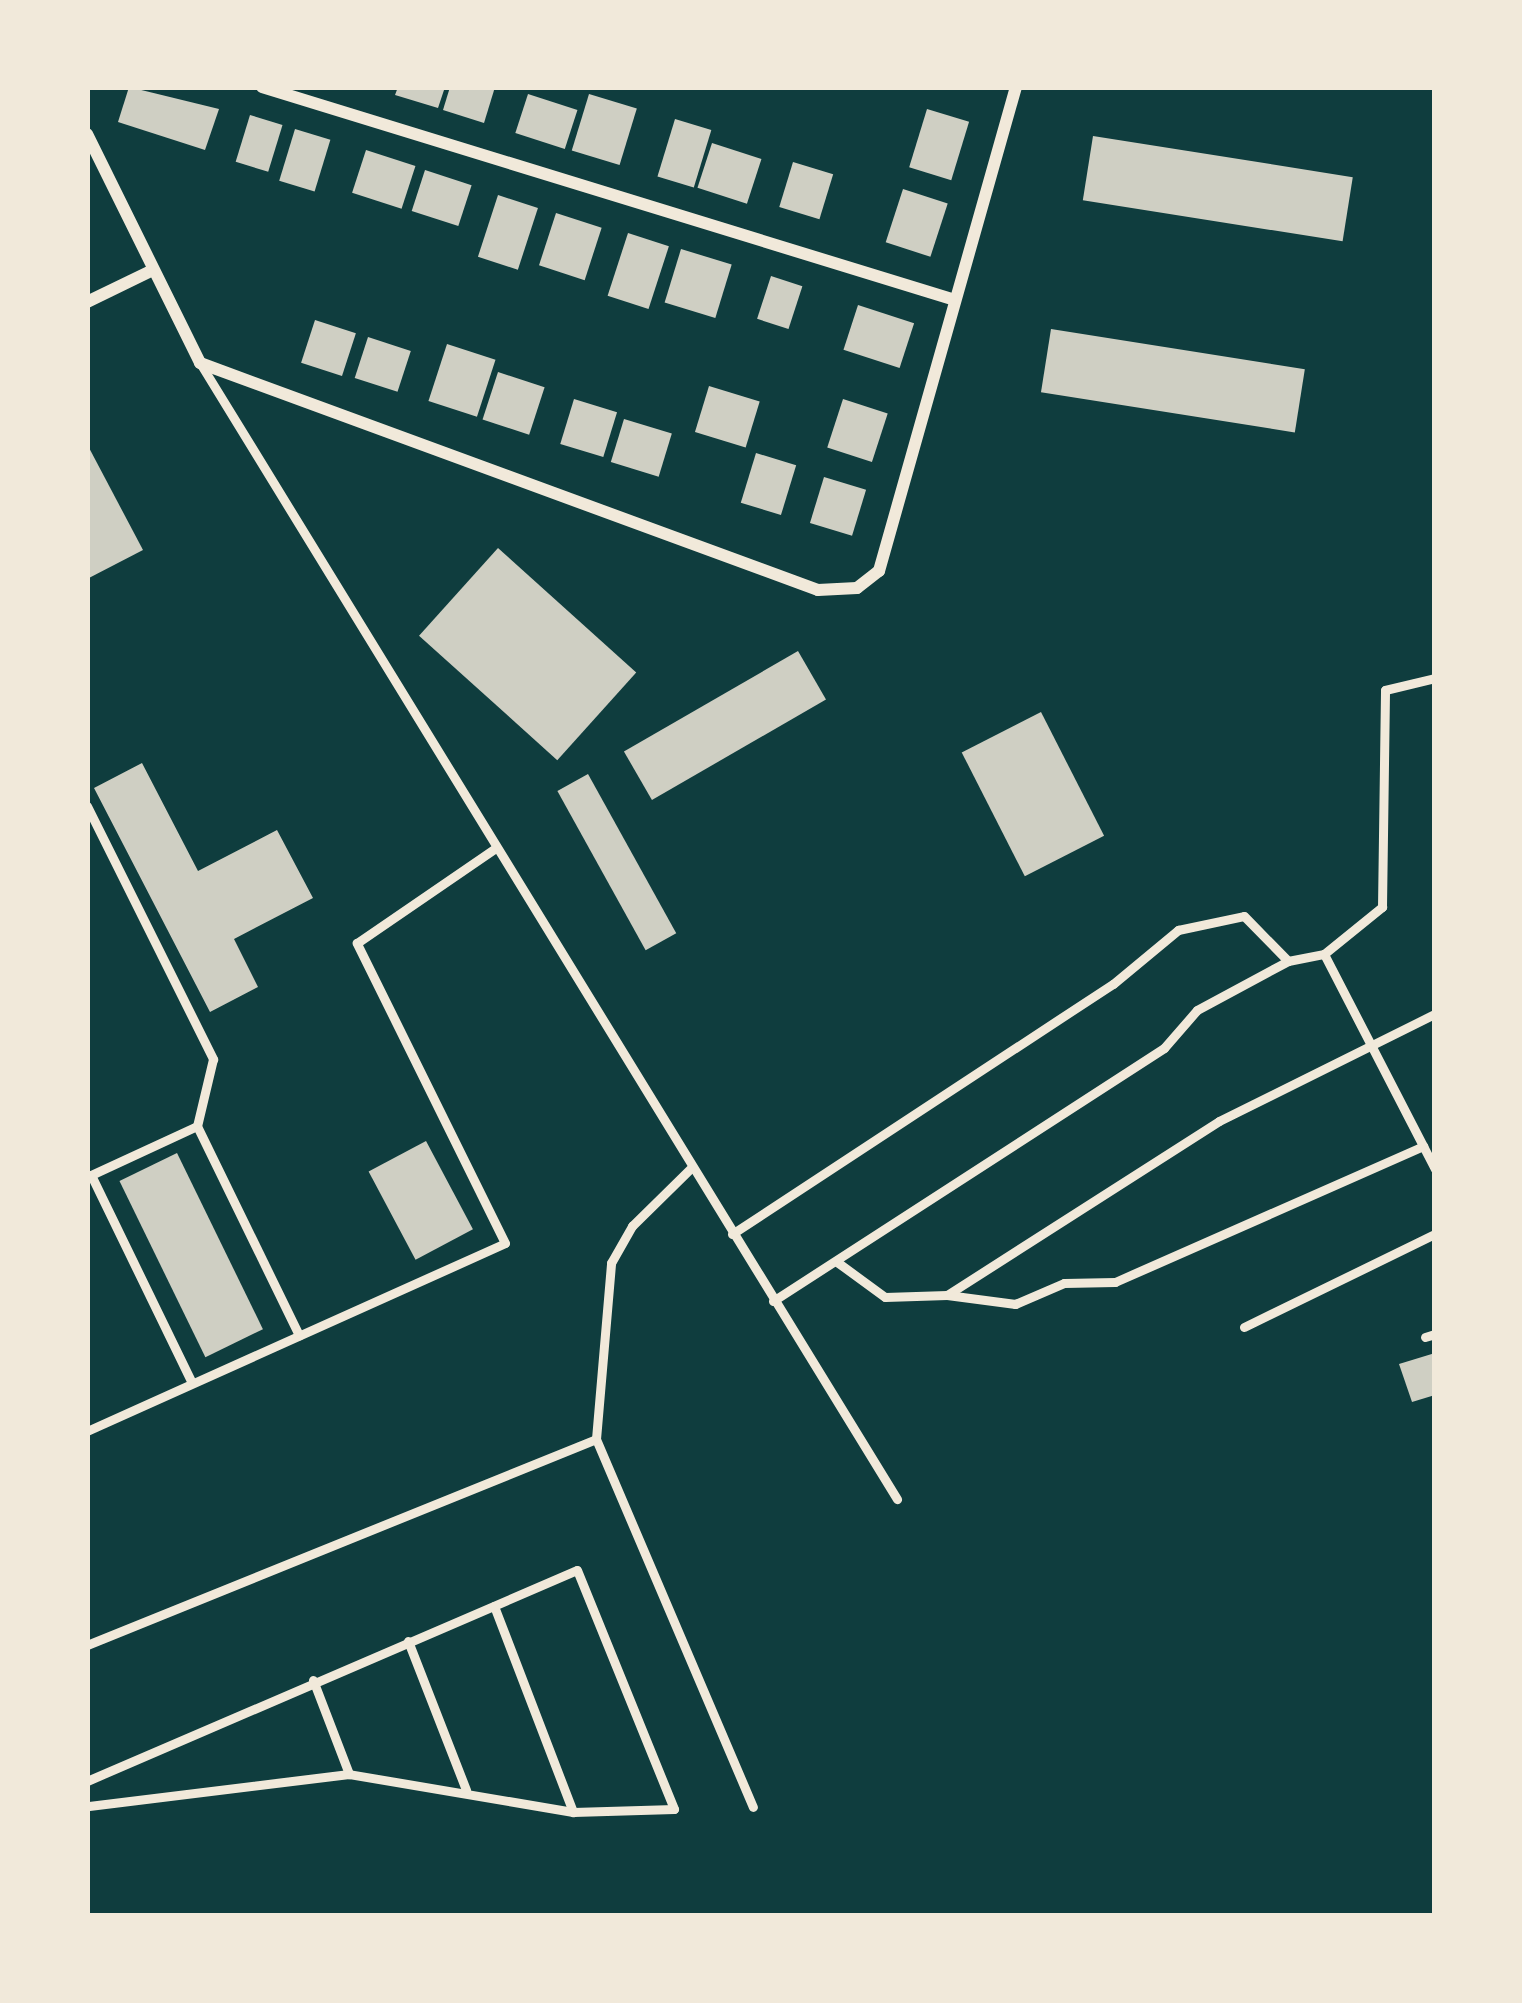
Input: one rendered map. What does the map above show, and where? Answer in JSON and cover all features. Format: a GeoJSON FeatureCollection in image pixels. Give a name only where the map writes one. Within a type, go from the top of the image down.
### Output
{"type":"FeatureCollection","features":[{"type":"Feature","properties":{"kind":"street"},"geometry":{"type":"LineString","coordinates":[[262,87],[956,300]]}},
{"type":"Feature","properties":{"kind":"street"},"geometry":{"type":"LineString","coordinates":[[87,134],[200,363],[818,590],[856,588],[879,572],[1016,87]]}},
{"type":"Feature","properties":{"kind":"street"},"geometry":{"type":"LineString","coordinates":[[87,302],[153,269]]}},
{"type":"Feature","properties":{"kind":"lane"},"geometry":{"type":"LineString","coordinates":[[200,363],[897,1499]]}},
{"type":"Feature","properties":{"kind":"lane"},"geometry":{"type":"LineString","coordinates":[[773,1301],[1164,1048],[1197,1010],[1288,961],[1324,954],[1382,907],[1385,690],[1435,678]]}},
{"type":"Feature","properties":{"kind":"lane"},"geometry":{"type":"LineString","coordinates":[[87,806],[213,1059],[197,1126],[299,1335]]}},
{"type":"Feature","properties":{"kind":"lane"},"geometry":{"type":"LineString","coordinates":[[87,1431],[505,1243],[357,943],[496,848]]}},
{"type":"Feature","properties":{"kind":"lane"},"geometry":{"type":"LineString","coordinates":[[733,1234],[1112,984],[1178,930],[1244,916],[1288,961]]}},
{"type":"Feature","properties":{"kind":"lane"},"geometry":{"type":"LineString","coordinates":[[1324,954],[1435,1169]]}},
{"type":"Feature","properties":{"kind":"lane"},"geometry":{"type":"LineString","coordinates":[[947,1295],[1219,1121],[1435,1014]]}},
{"type":"Feature","properties":{"kind":"lane"},"geometry":{"type":"LineString","coordinates":[[192,1383],[92,1175],[197,1126]]}},
{"type":"Feature","properties":{"kind":"lane"},"geometry":{"type":"LineString","coordinates":[[837,1262],[884,1297],[947,1295],[1015,1304],[1064,1282],[1114,1282],[1423,1146]]}},
{"type":"Feature","properties":{"kind":"lane"},"geometry":{"type":"LineString","coordinates":[[691,1168],[632,1226],[611,1262],[596,1439],[753,1807]]}},
{"type":"Feature","properties":{"kind":"lane"},"geometry":{"type":"LineString","coordinates":[[1244,1327],[1435,1234]]}},
{"type":"Feature","properties":{"kind":"lane"},"geometry":{"type":"LineString","coordinates":[[87,1645],[596,1439]]}},
{"type":"Feature","properties":{"kind":"lane"},"geometry":{"type":"LineString","coordinates":[[87,1781],[577,1570],[674,1809],[573,1812],[466,1790],[350,1774],[87,1807]]}},
{"type":"Feature","properties":{"kind":"lane"},"geometry":{"type":"LineString","coordinates":[[494,1606],[573,1812]]}},
{"type":"Feature","properties":{"kind":"lane"},"geometry":{"type":"LineString","coordinates":[[409,1641],[466,1790]]}},
{"type":"Feature","properties":{"kind":"lane"},"geometry":{"type":"LineString","coordinates":[[313,1680],[350,1774]]}},
{"type":"Feature","properties":{"kind":"building"},"geometry":{"type":"Polygon","coordinates":[[[129,87],[219,109],[205,150],[118,122],[129,87]]]}},
{"type":"Feature","properties":{"kind":"building"},"geometry":{"type":"Polygon","coordinates":[[[398,87],[445,87],[438,108],[395,95],[398,87]]]}},
{"type":"Feature","properties":{"kind":"building"},"geometry":{"type":"Polygon","coordinates":[[[450,87],[495,87],[484,123],[443,110],[450,87]]]}},
{"type":"Feature","properties":{"kind":"building"},"geometry":{"type":"Polygon","coordinates":[[[528,94],[577,110],[565,149],[515,133],[528,94]]]}},
{"type":"Feature","properties":{"kind":"building"},"geometry":{"type":"Polygon","coordinates":[[[589,94],[637,109],[620,165],[572,150],[589,94]]]}},
{"type":"Feature","properties":{"kind":"building"},"geometry":{"type":"Polygon","coordinates":[[[927,109],[969,122],[951,180],[909,167],[927,109]]]}},
{"type":"Feature","properties":{"kind":"building"},"geometry":{"type":"Polygon","coordinates":[[[250,115],[283,125],[268,172],[236,162],[250,115]]]}},
{"type":"Feature","properties":{"kind":"building"},"geometry":{"type":"Polygon","coordinates":[[[675,119],[711,130],[694,187],[657,176],[675,119]]]}},
{"type":"Feature","properties":{"kind":"building"},"geometry":{"type":"Polygon","coordinates":[[[295,129],[330,140],[315,191],[279,181],[295,129]]]}},
{"type":"Feature","properties":{"kind":"building"},"geometry":{"type":"Polygon","coordinates":[[[1093,136],[1353,177],[1343,241],[1083,200],[1093,136]]]}},
{"type":"Feature","properties":{"kind":"building"},"geometry":{"type":"Polygon","coordinates":[[[712,143],[761,159],[747,204],[697,188],[712,143]]]}},
{"type":"Feature","properties":{"kind":"building"},"geometry":{"type":"Polygon","coordinates":[[[366,150],[415,166],[402,209],[352,193],[366,150]]]}},
{"type":"Feature","properties":{"kind":"building"},"geometry":{"type":"Polygon","coordinates":[[[793,162],[833,174],[819,219],[779,207],[793,162]]]}},
{"type":"Feature","properties":{"kind":"building"},"geometry":{"type":"Polygon","coordinates":[[[425,170],[472,185],[458,226],[412,211],[425,170]]]}},
{"type":"Feature","properties":{"kind":"building"},"geometry":{"type":"Polygon","coordinates":[[[903,189],[948,204],[930,257],[886,242],[903,189]]]}},
{"type":"Feature","properties":{"kind":"building"},"geometry":{"type":"Polygon","coordinates":[[[498,195],[538,208],[518,270],[478,257],[498,195]]]}},
{"type":"Feature","properties":{"kind":"building"},"geometry":{"type":"Polygon","coordinates":[[[556,213],[602,228],[585,280],[539,265],[556,213]]]}},
{"type":"Feature","properties":{"kind":"building"},"geometry":{"type":"Polygon","coordinates":[[[628,233],[669,246],[649,309],[608,296],[628,233]]]}},
{"type":"Feature","properties":{"kind":"building"},"geometry":{"type":"Polygon","coordinates":[[[681,249],[732,264],[715,318],[665,303],[681,249]]]}},
{"type":"Feature","properties":{"kind":"building"},"geometry":{"type":"Polygon","coordinates":[[[771,276],[802,286],[788,329],[757,319],[771,276]]]}},
{"type":"Feature","properties":{"kind":"building"},"geometry":{"type":"Polygon","coordinates":[[[858,305],[914,323],[900,368],[843,350],[858,305]]]}},
{"type":"Feature","properties":{"kind":"building"},"geometry":{"type":"Polygon","coordinates":[[[315,320],[356,333],[342,376],[301,363],[315,320]]]}},
{"type":"Feature","properties":{"kind":"building"},"geometry":{"type":"Polygon","coordinates":[[[1051,329],[1305,369],[1295,432],[1041,392],[1051,329]]]}},
{"type":"Feature","properties":{"kind":"building"},"geometry":{"type":"Polygon","coordinates":[[[368,337],[411,351],[398,392],[355,378],[368,337]]]}},
{"type":"Feature","properties":{"kind":"building"},"geometry":{"type":"Polygon","coordinates":[[[447,344],[496,360],[477,417],[428,401],[447,344]]]}},
{"type":"Feature","properties":{"kind":"building"},"geometry":{"type":"Polygon","coordinates":[[[498,372],[545,387],[529,435],[483,420],[498,372]]]}},
{"type":"Feature","properties":{"kind":"building"},"geometry":{"type":"Polygon","coordinates":[[[709,386],[760,401],[746,447],[695,432],[709,386]]]}},
{"type":"Feature","properties":{"kind":"building"},"geometry":{"type":"Polygon","coordinates":[[[574,399],[617,412],[603,457],[560,444],[574,399]]]}},
{"type":"Feature","properties":{"kind":"building"},"geometry":{"type":"Polygon","coordinates":[[[843,399],[888,414],[872,462],[827,448],[843,399]]]}},
{"type":"Feature","properties":{"kind":"building"},"geometry":{"type":"Polygon","coordinates":[[[624,419],[672,434],[659,477],[611,462],[624,419]]]}},
{"type":"Feature","properties":{"kind":"building"},"geometry":{"type":"Polygon","coordinates":[[[87,444],[143,550],[87,579],[87,444]]]}},
{"type":"Feature","properties":{"kind":"building"},"geometry":{"type":"Polygon","coordinates":[[[756,453],[796,465],[781,515],[741,503],[756,453]]]}},
{"type":"Feature","properties":{"kind":"building"},"geometry":{"type":"Polygon","coordinates":[[[824,477],[866,490],[852,536],[810,523],[824,477]]]}},
{"type":"Feature","properties":{"kind":"building"},"geometry":{"type":"Polygon","coordinates":[[[498,548],[636,672],[557,760],[419,636],[498,548]]]}},
{"type":"Feature","properties":{"kind":"building"},"geometry":{"type":"Polygon","coordinates":[[[798,651],[826,699],[652,800],[624,752],[798,651]]]}},
{"type":"Feature","properties":{"kind":"building"},"geometry":{"type":"Polygon","coordinates":[[[1041,712],[1104,836],[1025,876],[962,752],[1041,712]]]}},
{"type":"Feature","properties":{"kind":"building"},"geometry":{"type":"Polygon","coordinates":[[[142,763],[198,871],[277,830],[313,898],[234,939],[258,987],[210,1012],[94,788],[142,763]]]}},
{"type":"Feature","properties":{"kind":"building"},"geometry":{"type":"Polygon","coordinates":[[[588,774],[676,933],[646,950],[557,791],[588,774]]]}},
{"type":"Feature","properties":{"kind":"building"},"geometry":{"type":"Polygon","coordinates":[[[426,1141],[473,1229],[416,1260],[369,1172],[426,1141]]]}},
{"type":"Feature","properties":{"kind":"building"},"geometry":{"type":"Polygon","coordinates":[[[177,1153],[263,1329],[205,1357],[119,1181],[177,1153]]]}},
{"type":"Feature","properties":{"kind":"building"},"geometry":{"type":"Polygon","coordinates":[[[1435,1353],[1435,1395],[1412,1402],[1399,1364],[1435,1353]]]}}]}
